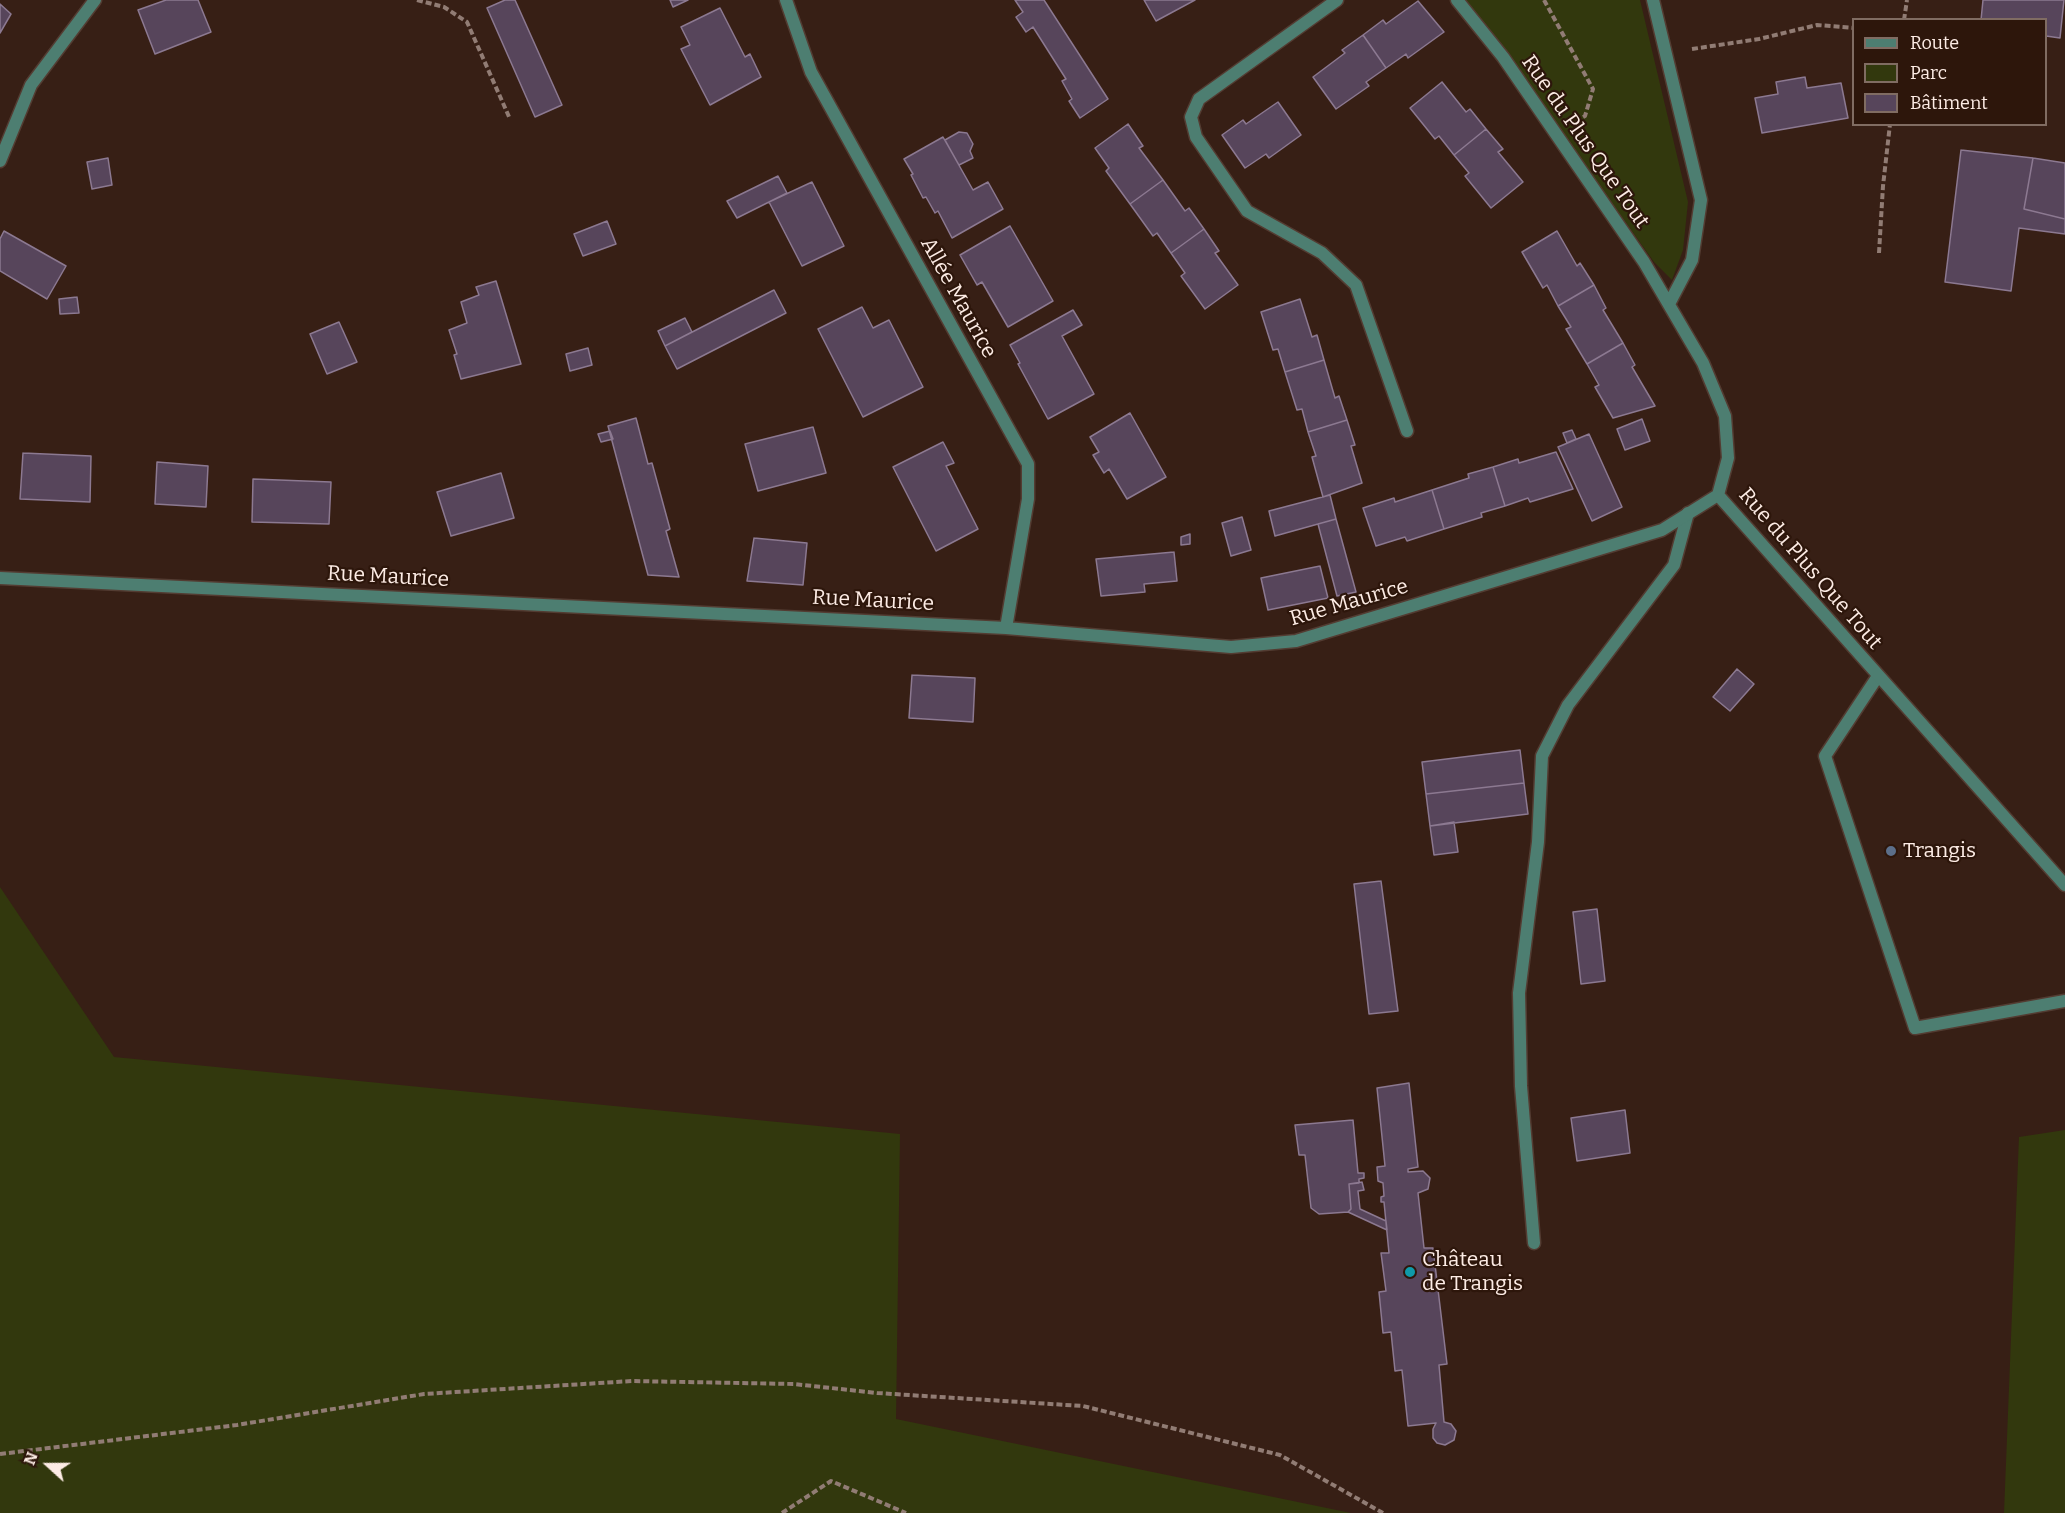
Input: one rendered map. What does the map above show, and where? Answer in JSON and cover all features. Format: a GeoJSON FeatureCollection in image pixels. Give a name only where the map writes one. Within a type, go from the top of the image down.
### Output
{"type":"FeatureCollection","features":[{"type":"Feature","properties":{"kind":"street"},"geometry":{"type":"LineString","coordinates":[[0,161],[31,85],[95,0]]}},
{"type":"Feature","properties":{"kind":"street","name":"Allée Maurice"},"geometry":{"type":"LineString","coordinates":[[786,0],[811,72],[1028,464],[1028,500],[1006,628]]}},
{"type":"Feature","properties":{"kind":"street"},"geometry":{"type":"LineString","coordinates":[[1337,0],[1199,99],[1191,117],[1196,137],[1247,211],[1322,253],[1356,285],[1407,431]]}},
{"type":"Feature","properties":{"kind":"street","name":"Rue du Plus Que Tout"},"geometry":{"type":"LineString","coordinates":[[1457,0],[1503,57],[1644,262],[1703,363],[1725,416],[1728,458],[1718,495],[2065,885]]}},
{"type":"Feature","properties":{"kind":"street"},"geometry":{"type":"LineString","coordinates":[[1653,0],[1701,200],[1692,260],[1669,304]]}},
{"type":"Feature","properties":{"kind":"street","name":"Rue Maurice"},"geometry":{"type":"LineString","coordinates":[[0,578],[1006,628],[1232,647],[1296,641],[1662,530],[1718,495]]}},
{"type":"Feature","properties":{"kind":"street"},"geometry":{"type":"LineString","coordinates":[[1534,1243],[1521,1086],[1519,993],[1538,842],[1542,756],[1568,705],[1674,565],[1688,513]]}},
{"type":"Feature","properties":{"kind":"street"},"geometry":{"type":"LineString","coordinates":[[1878,676],[1825,756],[1915,1028],[2065,1001]]}},
{"type":"Feature","properties":{"kind":"path"},"geometry":{"type":"LineString","coordinates":[[417,0],[444,7],[467,22],[510,119]]}},
{"type":"Feature","properties":{"kind":"path"},"geometry":{"type":"LineString","coordinates":[[1544,0],[1593,89],[1585,116],[1556,134]]}},
{"type":"Feature","properties":{"kind":"path"},"geometry":{"type":"LineString","coordinates":[[1904,18],[1907,0]]}},
{"type":"Feature","properties":{"kind":"path"},"geometry":{"type":"LineString","coordinates":[[1666,52],[1759,39],[1817,25],[1852,28]]}},
{"type":"Feature","properties":{"kind":"path"},"geometry":{"type":"LineString","coordinates":[[1879,253],[1890,126]]}},
{"type":"Feature","properties":{"kind":"path"},"geometry":{"type":"LineString","coordinates":[[0,1454],[237,1425],[424,1394],[632,1381],[794,1384],[877,1394],[1083,1406],[1280,1455],[1383,1513]]}},
{"type":"Feature","properties":{"kind":"path"},"geometry":{"type":"LineString","coordinates":[[782,1513],[831,1481],[906,1513]]}},
{"type":"Feature","properties":{"kind":"green space"},"geometry":{"type":"Polygon","coordinates":[[[1466,0],[1640,0],[1688,202],[1683,250],[1672,280],[1654,262],[1466,0]]]}},
{"type":"Feature","properties":{"kind":"green space"},"geometry":{"type":"Polygon","coordinates":[[[0,887],[114,1057],[900,1134],[896,1419],[1351,1513],[0,1513],[0,887]]]}},
{"type":"Feature","properties":{"kind":"green space"},"geometry":{"type":"Polygon","coordinates":[[[2065,1130],[2065,1513],[2004,1513],[2019,1137],[2065,1130]]]}},
{"type":"Feature","properties":{"kind":"building"},"geometry":{"type":"Polygon","coordinates":[[[166,0],[198,0],[211,32],[155,54],[138,10],[166,0]]]}},
{"type":"Feature","properties":{"kind":"building"},"geometry":{"type":"Polygon","coordinates":[[[505,0],[515,0],[562,105],[535,117],[487,8],[505,0]]]}},
{"type":"Feature","properties":{"kind":"building"},"geometry":{"type":"Polygon","coordinates":[[[670,0],[688,0],[673,7],[670,0]]]}},
{"type":"Feature","properties":{"kind":"building"},"geometry":{"type":"Polygon","coordinates":[[[1015,0],[1044,0],[1108,99],[1080,118],[1069,101],[1072,99],[1062,81],[1066,79],[1033,27],[1026,32],[1016,17],[1023,12],[1015,0]]]}},
{"type":"Feature","properties":{"kind":"building"},"geometry":{"type":"Polygon","coordinates":[[[1144,0],[1195,0],[1156,21],[1144,0]]]}},
{"type":"Feature","properties":{"kind":"building"},"geometry":{"type":"Polygon","coordinates":[[[1983,0],[2064,0],[2060,38],[2047,36],[2047,18],[1981,18],[1983,0]]]}},
{"type":"Feature","properties":{"kind":"building"},"geometry":{"type":"Polygon","coordinates":[[[1418,1],[1444,32],[1408,58],[1406,54],[1386,68],[1363,35],[1383,20],[1386,24],[1418,1]]]}},
{"type":"Feature","properties":{"kind":"building"},"geometry":{"type":"Polygon","coordinates":[[[0,4],[11,14],[0,33],[0,4]]]}},
{"type":"Feature","properties":{"kind":"building"},"geometry":{"type":"Polygon","coordinates":[[[720,8],[745,57],[750,54],[761,77],[710,105],[681,49],[690,45],[681,27],[720,8]]]}},
{"type":"Feature","properties":{"kind":"building"},"geometry":{"type":"Polygon","coordinates":[[[1363,35],[1386,68],[1366,82],[1369,86],[1336,109],[1313,77],[1345,53],[1342,50],[1363,35]]]}},
{"type":"Feature","properties":{"kind":"building"},"geometry":{"type":"Polygon","coordinates":[[[1805,77],[1807,88],[1841,83],[1848,118],[1762,133],[1755,98],[1778,94],[1776,82],[1805,77]]]}},
{"type":"Feature","properties":{"kind":"building"},"geometry":{"type":"Polygon","coordinates":[[[1442,82],[1466,112],[1470,109],[1486,129],[1454,155],[1439,136],[1435,139],[1410,108],[1442,82]]]}},
{"type":"Feature","properties":{"kind":"building"},"geometry":{"type":"Polygon","coordinates":[[[1278,102],[1301,135],[1269,158],[1266,154],[1245,168],[1222,135],[1243,120],[1246,124],[1278,102]]]}},
{"type":"Feature","properties":{"kind":"building"},"geometry":{"type":"Polygon","coordinates":[[[1128,124],[1143,146],[1139,148],[1163,180],[1130,204],[1106,171],[1109,168],[1095,148],[1128,124]]]}},
{"type":"Feature","properties":{"kind":"building"},"geometry":{"type":"Polygon","coordinates":[[[1486,129],[1503,149],[1498,152],[1523,182],[1491,208],[1465,176],[1469,173],[1454,155],[1486,129]]]}},
{"type":"Feature","properties":{"kind":"building"},"geometry":{"type":"Polygon","coordinates":[[[959,132],[967,133],[973,144],[970,151],[973,158],[959,165],[945,140],[959,132]]]}},
{"type":"Feature","properties":{"kind":"building"},"geometry":{"type":"Polygon","coordinates":[[[943,137],[973,190],[988,182],[1003,209],[952,238],[938,211],[935,213],[926,197],[923,198],[904,159],[943,137]]]}},
{"type":"Feature","properties":{"kind":"building"},"geometry":{"type":"Polygon","coordinates":[[[1961,150],[2033,158],[2024,209],[2065,219],[2065,234],[2019,228],[2011,291],[1945,282],[1961,150]]]}},
{"type":"Feature","properties":{"kind":"building"},"geometry":{"type":"Polygon","coordinates":[[[108,158],[112,185],[92,189],[87,162],[108,158]]]}},
{"type":"Feature","properties":{"kind":"building"},"geometry":{"type":"Polygon","coordinates":[[[2033,158],[2065,163],[2065,219],[2024,209],[2033,158]]]}},
{"type":"Feature","properties":{"kind":"building"},"geometry":{"type":"Polygon","coordinates":[[[778,176],[787,193],[737,218],[727,201],[778,176]]]}},
{"type":"Feature","properties":{"kind":"building"},"geometry":{"type":"Polygon","coordinates":[[[1163,180],[1185,211],[1189,208],[1204,229],[1171,253],[1157,233],[1153,236],[1130,204],[1163,180]]]}},
{"type":"Feature","properties":{"kind":"building"},"geometry":{"type":"Polygon","coordinates":[[[812,182],[844,246],[802,266],[769,202],[812,182]]]}},
{"type":"Feature","properties":{"kind":"building"},"geometry":{"type":"Polygon","coordinates":[[[607,221],[616,244],[583,256],[574,234],[607,221]]]}},
{"type":"Feature","properties":{"kind":"building"},"geometry":{"type":"Polygon","coordinates":[[[1010,226],[1053,301],[1008,327],[982,282],[977,285],[960,255],[1010,226]]]}},
{"type":"Feature","properties":{"kind":"building"},"geometry":{"type":"Polygon","coordinates":[[[1204,229],[1219,251],[1215,253],[1238,285],[1205,309],[1181,276],[1185,273],[1171,253],[1204,229]]]}},
{"type":"Feature","properties":{"kind":"building"},"geometry":{"type":"Polygon","coordinates":[[[4,231],[66,266],[47,299],[0,271],[0,239],[4,231]]]}},
{"type":"Feature","properties":{"kind":"building"},"geometry":{"type":"Polygon","coordinates":[[[1557,231],[1577,266],[1580,263],[1594,285],[1558,306],[1547,285],[1543,288],[1522,252],[1557,231]]]}},
{"type":"Feature","properties":{"kind":"building"},"geometry":{"type":"Polygon","coordinates":[[[496,281],[521,364],[461,379],[454,355],[457,354],[449,330],[467,323],[461,302],[479,295],[476,287],[496,281]]]}},
{"type":"Feature","properties":{"kind":"building"},"geometry":{"type":"Polygon","coordinates":[[[1594,285],[1606,308],[1603,310],[1623,343],[1587,364],[1566,329],[1571,327],[1558,306],[1594,285]]]}},
{"type":"Feature","properties":{"kind":"building"},"geometry":{"type":"Polygon","coordinates":[[[774,290],[786,313],[677,369],[665,346],[774,290]]]}},
{"type":"Feature","properties":{"kind":"building"},"geometry":{"type":"Polygon","coordinates":[[[77,297],[79,313],[60,314],[59,299],[77,297]]]}},
{"type":"Feature","properties":{"kind":"building"},"geometry":{"type":"Polygon","coordinates":[[[1300,299],[1312,337],[1317,335],[1324,360],[1285,372],[1278,349],[1273,350],[1261,312],[1300,299]]]}},
{"type":"Feature","properties":{"kind":"building"},"geometry":{"type":"Polygon","coordinates":[[[862,307],[873,328],[889,320],[923,387],[863,417],[818,329],[862,307]]]}},
{"type":"Feature","properties":{"kind":"building"},"geometry":{"type":"Polygon","coordinates":[[[1073,310],[1082,325],[1062,336],[1094,394],[1048,419],[1010,345],[1073,310]]]}},
{"type":"Feature","properties":{"kind":"building"},"geometry":{"type":"Polygon","coordinates":[[[685,318],[692,332],[665,346],[658,331],[685,318]]]}},
{"type":"Feature","properties":{"kind":"building"},"geometry":{"type":"Polygon","coordinates":[[[339,322],[357,362],[327,374],[310,334],[339,322]]]}},
{"type":"Feature","properties":{"kind":"building"},"geometry":{"type":"Polygon","coordinates":[[[1623,343],[1635,365],[1632,367],[1655,406],[1613,418],[1595,387],[1599,385],[1587,364],[1623,343]]]}},
{"type":"Feature","properties":{"kind":"building"},"geometry":{"type":"Polygon","coordinates":[[[588,348],[592,365],[570,371],[566,354],[588,348]]]}},
{"type":"Feature","properties":{"kind":"building"},"geometry":{"type":"Polygon","coordinates":[[[1324,360],[1335,398],[1339,396],[1347,420],[1308,432],[1302,409],[1297,410],[1285,372],[1324,360]]]}},
{"type":"Feature","properties":{"kind":"building"},"geometry":{"type":"Polygon","coordinates":[[[1130,413],[1166,477],[1127,499],[1109,469],[1104,473],[1093,455],[1099,452],[1090,437],[1130,413]]]}},
{"type":"Feature","properties":{"kind":"building"},"geometry":{"type":"Polygon","coordinates":[[[636,418],[648,464],[652,463],[670,529],[666,531],[679,577],[648,575],[608,426],[636,418]]]}},
{"type":"Feature","properties":{"kind":"building"},"geometry":{"type":"Polygon","coordinates":[[[1642,419],[1650,441],[1625,450],[1617,429],[1642,419]]]}},
{"type":"Feature","properties":{"kind":"building"},"geometry":{"type":"Polygon","coordinates":[[[1347,420],[1355,445],[1351,446],[1362,483],[1323,497],[1312,457],[1316,456],[1308,432],[1347,420]]]}},
{"type":"Feature","properties":{"kind":"building"},"geometry":{"type":"Polygon","coordinates":[[[813,427],[826,473],[758,491],[745,444],[813,427]]]}},
{"type":"Feature","properties":{"kind":"building"},"geometry":{"type":"Polygon","coordinates":[[[1572,430],[1576,439],[1567,443],[1563,433],[1572,430]]]}},
{"type":"Feature","properties":{"kind":"building"},"geometry":{"type":"Polygon","coordinates":[[[610,431],[613,439],[601,442],[598,434],[610,431]]]}},
{"type":"Feature","properties":{"kind":"building"},"geometry":{"type":"Polygon","coordinates":[[[1589,434],[1622,507],[1592,521],[1558,447],[1589,434]]]}},
{"type":"Feature","properties":{"kind":"building"},"geometry":{"type":"Polygon","coordinates":[[[943,442],[954,463],[946,466],[978,529],[936,551],[893,467],[943,442]]]}},
{"type":"Feature","properties":{"kind":"building"},"geometry":{"type":"Polygon","coordinates":[[[1556,452],[1573,489],[1530,502],[1528,498],[1505,506],[1493,467],[1518,459],[1519,463],[1556,452]]]}},
{"type":"Feature","properties":{"kind":"building"},"geometry":{"type":"Polygon","coordinates":[[[23,453],[91,456],[90,502],[20,499],[23,453]]]}},
{"type":"Feature","properties":{"kind":"building"},"geometry":{"type":"Polygon","coordinates":[[[157,462],[208,466],[206,507],[155,504],[157,462]]]}},
{"type":"Feature","properties":{"kind":"building"},"geometry":{"type":"Polygon","coordinates":[[[1493,467],[1505,506],[1481,513],[1482,517],[1444,529],[1432,490],[1469,478],[1468,474],[1493,467]]]}},
{"type":"Feature","properties":{"kind":"building"},"geometry":{"type":"Polygon","coordinates":[[[501,473],[514,518],[451,536],[437,492],[501,473]]]}},
{"type":"Feature","properties":{"kind":"building"},"geometry":{"type":"Polygon","coordinates":[[[253,479],[331,482],[329,524],[252,522],[253,479]]]}},
{"type":"Feature","properties":{"kind":"building"},"geometry":{"type":"Polygon","coordinates":[[[1432,490],[1444,529],[1407,541],[1405,537],[1376,546],[1363,508],[1394,498],[1395,502],[1432,490]]]}},
{"type":"Feature","properties":{"kind":"building"},"geometry":{"type":"Polygon","coordinates":[[[1330,495],[1336,519],[1275,536],[1269,511],[1330,495]]]}},
{"type":"Feature","properties":{"kind":"building"},"geometry":{"type":"Polygon","coordinates":[[[1242,517],[1251,550],[1231,556],[1222,523],[1242,517]]]}},
{"type":"Feature","properties":{"kind":"building"},"geometry":{"type":"Polygon","coordinates":[[[1336,519],[1356,592],[1337,596],[1318,524],[1336,519]]]}},
{"type":"Feature","properties":{"kind":"building"},"geometry":{"type":"Polygon","coordinates":[[[1190,534],[1190,544],[1181,545],[1181,537],[1190,534]]]}},
{"type":"Feature","properties":{"kind":"building"},"geometry":{"type":"Polygon","coordinates":[[[754,538],[807,543],[803,585],[747,581],[754,538]]]}},
{"type":"Feature","properties":{"kind":"building"},"geometry":{"type":"Polygon","coordinates":[[[1174,552],[1177,581],[1144,584],[1145,592],[1101,596],[1096,559],[1174,552]]]}},
{"type":"Feature","properties":{"kind":"building"},"geometry":{"type":"Polygon","coordinates":[[[1320,566],[1328,598],[1268,610],[1261,578],[1320,566]]]}},
{"type":"Feature","properties":{"kind":"building"},"geometry":{"type":"Polygon","coordinates":[[[1737,669],[1754,684],[1730,711],[1713,697],[1737,669]]]}},
{"type":"Feature","properties":{"kind":"building"},"geometry":{"type":"Polygon","coordinates":[[[912,675],[975,678],[973,722],[909,718],[912,675]]]}},
{"type":"Feature","properties":{"kind":"building"},"geometry":{"type":"Polygon","coordinates":[[[1520,750],[1524,783],[1426,794],[1422,762],[1520,750]]]}},
{"type":"Feature","properties":{"kind":"building"},"geometry":{"type":"Polygon","coordinates":[[[1524,783],[1528,814],[1430,826],[1426,794],[1524,783]]]}},
{"type":"Feature","properties":{"kind":"building"},"geometry":{"type":"Polygon","coordinates":[[[1454,822],[1458,852],[1434,855],[1430,826],[1454,822]]]}},
{"type":"Feature","properties":{"kind":"building"},"geometry":{"type":"Polygon","coordinates":[[[1381,881],[1398,1011],[1369,1014],[1354,884],[1381,881]]]}},
{"type":"Feature","properties":{"kind":"building"},"geometry":{"type":"Polygon","coordinates":[[[1597,909],[1605,981],[1581,984],[1573,912],[1597,909]]]}},
{"type":"Feature","properties":{"kind":"building","name":"Château de Trangis"},"geometry":{"type":"Polygon","coordinates":[[[1409,1083],[1418,1167],[1408,1169],[1408,1172],[1423,1171],[1430,1178],[1428,1189],[1418,1193],[1424,1248],[1433,1248],[1447,1364],[1439,1365],[1444,1422],[1451,1424],[1456,1431],[1454,1440],[1445,1445],[1437,1443],[1433,1438],[1436,1423],[1408,1426],[1402,1370],[1395,1371],[1391,1332],[1383,1333],[1379,1292],[1386,1291],[1381,1253],[1389,1253],[1384,1202],[1381,1202],[1381,1197],[1384,1196],[1383,1183],[1378,1181],[1377,1167],[1385,1166],[1377,1088],[1409,1083]]]}},
{"type":"Feature","properties":{"kind":"building"},"geometry":{"type":"Polygon","coordinates":[[[1625,1110],[1630,1153],[1577,1161],[1571,1118],[1625,1110]]]}},
{"type":"Feature","properties":{"kind":"building"},"geometry":{"type":"Polygon","coordinates":[[[1353,1120],[1358,1173],[1364,1173],[1364,1178],[1359,1179],[1359,1183],[1349,1184],[1351,1209],[1348,1212],[1319,1214],[1311,1208],[1305,1155],[1299,1155],[1295,1125],[1353,1120]]]}},
{"type":"Feature","properties":{"kind":"building"},"geometry":{"type":"Polygon","coordinates":[[[1362,1182],[1364,1190],[1358,1191],[1360,1209],[1386,1221],[1387,1230],[1348,1212],[1351,1209],[1349,1184],[1362,1182]]]}},
{"type":"Feature","properties":{"kind":"place","name":"Trangis"},"geometry":{"type":"Point","coordinates":[1891,851]}},
{"type":"Feature","properties":{"kind":"place","name":"Château de Trangis"},"geometry":{"type":"Point","coordinates":[1410,1272]}}]}
